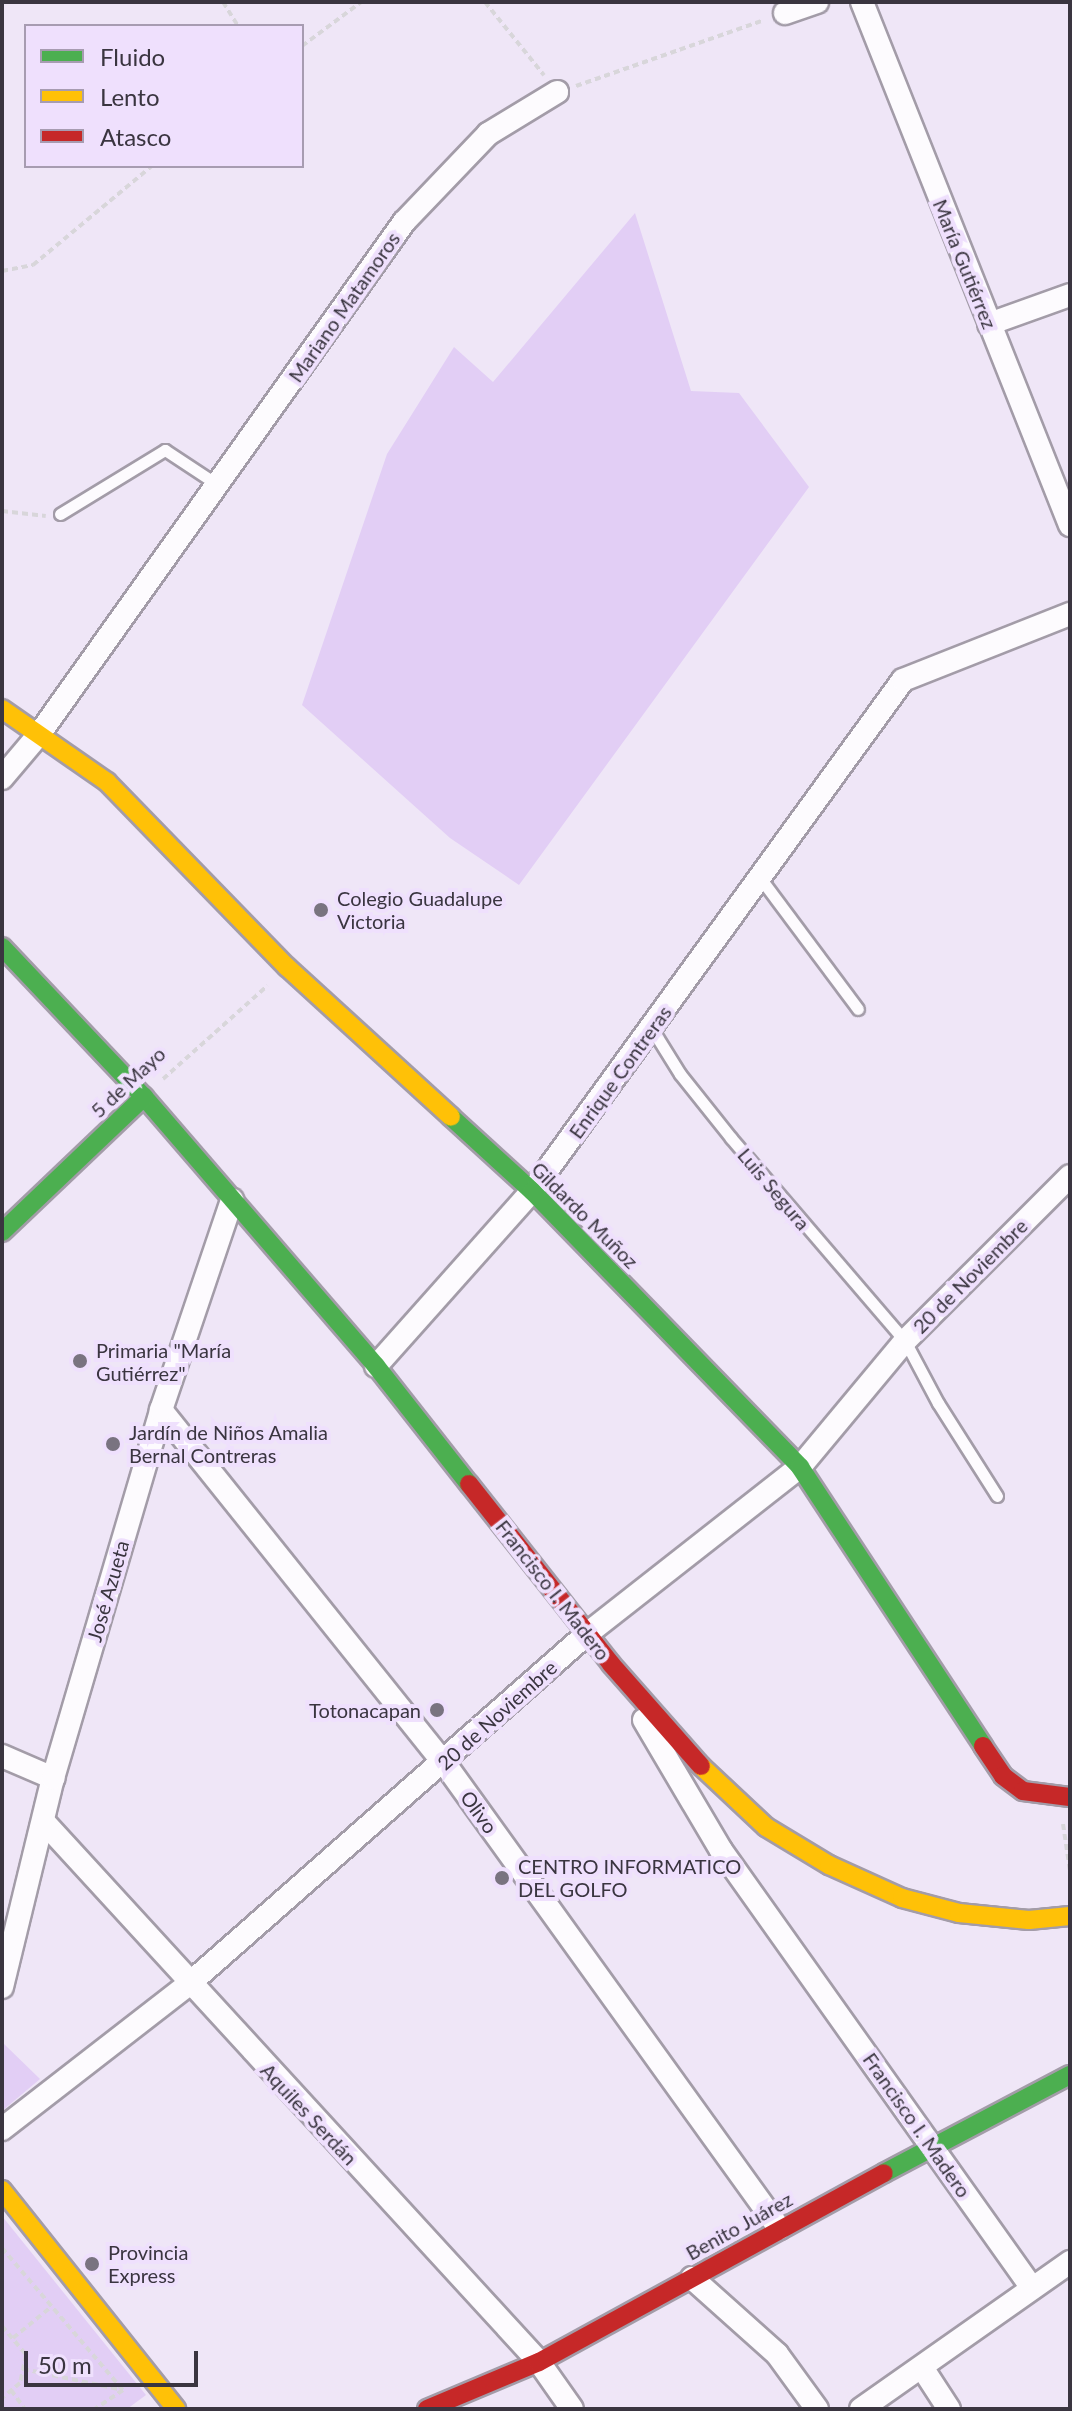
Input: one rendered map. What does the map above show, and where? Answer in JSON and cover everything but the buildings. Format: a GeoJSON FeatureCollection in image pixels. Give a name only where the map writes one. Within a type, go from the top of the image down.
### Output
{"type":"FeatureCollection","features":[{"type":"Feature","properties":{"kind":"street"},"geometry":{"type":"LineString","coordinates":[[785,13],[817,2]]}},
{"type":"Feature","properties":{"kind":"street","name":"María Gutiérrez"},"geometry":{"type":"LineString","coordinates":[[862,2],[1070,525]]}},
{"type":"Feature","properties":{"kind":"street","name":"Mariano Matamoros"},"geometry":{"type":"LineString","coordinates":[[2,778],[40,733],[404,222],[488,134],[557,92]]}},
{"type":"Feature","properties":{"kind":"street"},"geometry":{"type":"LineString","coordinates":[[989,324],[1070,295]]}},
{"type":"Feature","properties":{"kind":"street","name":"Enrique Contreras"},"geometry":{"type":"LineString","coordinates":[[376,1366],[532,1191],[903,680],[1070,614]]}},
{"type":"Feature","properties":{"kind":"street","name":"Gildardo Muñoz"},"geometry":{"type":"LineString","coordinates":[[2,709],[107,782],[287,967],[532,1191],[800,1467],[1003,1776],[1023,1791],[1065,1798]]}},
{"type":"Feature","properties":{"kind":"street","name":"Francisco I. Madero"},"geometry":{"type":"LineString","coordinates":[[2,947],[144,1097],[376,1366],[588,1633],[611,1664],[721,1850],[1032,2288]]}},
{"type":"Feature","properties":{"kind":"street","name":"5 de Mayo"},"geometry":{"type":"LineString","coordinates":[[2,1232],[144,1097]]}},
{"type":"Feature","properties":{"kind":"street","name":"20 de Noviembre"},"geometry":{"type":"LineString","coordinates":[[2,2129],[189,1984],[445,1764],[588,1633],[800,1467],[905,1341],[1070,1176]]}},
{"type":"Feature","properties":{"kind":"street","name":"José Azueta"},"geometry":{"type":"LineString","coordinates":[[2,1987],[53,1778],[161,1410],[232,1200]]}},
{"type":"Feature","properties":{"kind":"street","name":"Olivo"},"geometry":{"type":"LineString","coordinates":[[161,1410],[445,1764],[779,2228]]}},
{"type":"Feature","properties":{"kind":"street"},"geometry":{"type":"LineString","coordinates":[[611,1664],[718,1785],[766,1827],[829,1865],[902,1898],[959,1913],[1029,1920],[1070,1916]]}},
{"type":"Feature","properties":{"kind":"street"},"geometry":{"type":"LineString","coordinates":[[2,1756],[53,1778]]}},
{"type":"Feature","properties":{"kind":"street","name":"Aquiles Serdán"},"geometry":{"type":"LineString","coordinates":[[43,1821],[189,1984],[539,2362],[572,2409]]}},
{"type":"Feature","properties":{"kind":"street","name":"Benito Juárez"},"geometry":{"type":"LineString","coordinates":[[427,2409],[539,2362],[779,2228],[1070,2075]]}},
{"type":"Feature","properties":{"kind":"street"},"geometry":{"type":"LineString","coordinates":[[2,2190],[176,2409]]}},
{"type":"Feature","properties":{"kind":"street"},"geometry":{"type":"LineString","coordinates":[[861,2409],[923,2369],[1070,2262]]}},
{"type":"Feature","properties":{"kind":"street"},"geometry":{"type":"LineString","coordinates":[[692,2278],[777,2354],[817,2409]]}},
{"type":"Feature","properties":{"kind":"street"},"geometry":{"type":"LineString","coordinates":[[923,2369],[949,2409]]}},
{"type":"Feature","properties":{"kind":"lane"},"geometry":{"type":"LineString","coordinates":[[60,514],[165,450],[218,485]]}},
{"type":"Feature","properties":{"kind":"lane"},"geometry":{"type":"LineString","coordinates":[[761,879],[858,1009]]}},
{"type":"Feature","properties":{"kind":"lane","name":"Luis Segura"},"geometry":{"type":"LineString","coordinates":[[652,1029],[714,1117],[905,1341],[997,1496]]}},
{"type":"Feature","properties":{"kind":"path"},"geometry":{"type":"LineString","coordinates":[[223,2],[237,24]]}},
{"type":"Feature","properties":{"kind":"path"},"geometry":{"type":"LineString","coordinates":[[304,45],[361,2]]}},
{"type":"Feature","properties":{"kind":"path"},"geometry":{"type":"LineString","coordinates":[[485,2],[557,92],[785,13]]}},
{"type":"Feature","properties":{"kind":"path"},"geometry":{"type":"LineString","coordinates":[[2,271],[33,265],[150,168]]}},
{"type":"Feature","properties":{"kind":"path"},"geometry":{"type":"LineString","coordinates":[[2,511],[35,518],[60,514]]}},
{"type":"Feature","properties":{"kind":"path","name":"5 de Mayo"},"geometry":{"type":"LineString","coordinates":[[144,1097],[287,967]]}},
{"type":"Feature","properties":{"kind":"path"},"geometry":{"type":"LineString","coordinates":[[1065,1798],[1070,1871]]}},
{"type":"Feature","properties":{"kind":"path"},"geometry":{"type":"LineString","coordinates":[[2,2248],[123,2390]]}},
{"type":"Feature","properties":{"kind":"path"},"geometry":{"type":"LineString","coordinates":[[13,2338],[78,2286]]}},
{"type":"Feature","properties":{"kind":"path"},"geometry":{"type":"LineString","coordinates":[[2,2326],[26,2355],[20,2383],[2,2398]]}},
{"type":"Feature","properties":{"kind":"path"},"geometry":{"type":"LineString","coordinates":[[23,2369],[132,2392]]}},
{"type":"Feature","properties":{"kind":"path"},"geometry":{"type":"LineString","coordinates":[[11,2390],[25,2409]]}},
{"type":"Feature","properties":{"kind":"path"},"geometry":{"type":"LineString","coordinates":[[95,2409],[123,2390]]}},
{"type":"Feature","properties":{"kind":"shaded area"},"geometry":{"type":"Polygon","coordinates":[[[635,213],[691,391],[739,393],[809,487],[519,885],[450,838],[302,705],[387,454],[454,347],[493,382],[635,213]]]}},
{"type":"Feature","properties":{"kind":"shaded area"},"geometry":{"type":"Polygon","coordinates":[[[2,2042],[40,2079],[2,2111],[2,2042]]]}},
{"type":"Feature","properties":{"kind":"shaded area"},"geometry":{"type":"Polygon","coordinates":[[[2,2216],[146,2395],[127,2409],[2,2409],[2,2216]]]}},
{"type":"Feature","properties":{"kind":"traffic: fast"},"geometry":{"type":"LineString","coordinates":[[2,947],[144,1097],[376,1366],[469,1484]]}},
{"type":"Feature","properties":{"kind":"traffic: fast"},"geometry":{"type":"LineString","coordinates":[[2,1232],[144,1097]]}},
{"type":"Feature","properties":{"kind":"traffic: fast"},"geometry":{"type":"LineString","coordinates":[[451,1117],[532,1191],[800,1467],[983,1746]]}},
{"type":"Feature","properties":{"kind":"traffic: fast"},"geometry":{"type":"LineString","coordinates":[[884,2173],[1070,2075]]}},
{"type":"Feature","properties":{"kind":"traffic: slow"},"geometry":{"type":"LineString","coordinates":[[2,709],[107,782],[287,967],[451,1117]]}},
{"type":"Feature","properties":{"kind":"traffic: slow"},"geometry":{"type":"LineString","coordinates":[[701,1766],[766,1827],[829,1865],[902,1898],[959,1913],[1029,1920],[1070,1916]]}},
{"type":"Feature","properties":{"kind":"traffic: slow"},"geometry":{"type":"LineString","coordinates":[[2,2190],[176,2409]]}},
{"type":"Feature","properties":{"kind":"traffic: jam"},"geometry":{"type":"LineString","coordinates":[[469,1484],[611,1664],[701,1766]]}},
{"type":"Feature","properties":{"kind":"traffic: jam"},"geometry":{"type":"LineString","coordinates":[[983,1746],[1003,1776],[1023,1791],[1070,1797]]}},
{"type":"Feature","properties":{"kind":"traffic: jam"},"geometry":{"type":"LineString","coordinates":[[427,2409],[539,2362],[884,2173]]}},
{"type":"Feature","properties":{"kind":"place","name":"Colegio Guadalupe Victoria"},"geometry":{"type":"Point","coordinates":[321,910]}},
{"type":"Feature","properties":{"kind":"place","name":"Primaria \"María Gutiérrez\""},"geometry":{"type":"Point","coordinates":[80,1361]}},
{"type":"Feature","properties":{"kind":"place","name":"Jardín de Niños Amalia Bernal Contreras"},"geometry":{"type":"Point","coordinates":[113,1444]}},
{"type":"Feature","properties":{"kind":"place","name":"Totonacapan"},"geometry":{"type":"Point","coordinates":[437,1710]}},
{"type":"Feature","properties":{"kind":"place","name":"CENTRO INFORMATICO DEL GOLFO"},"geometry":{"type":"Point","coordinates":[502,1878]}},
{"type":"Feature","properties":{"kind":"place","name":"Provincia Express"},"geometry":{"type":"Point","coordinates":[92,2264]}}]}
